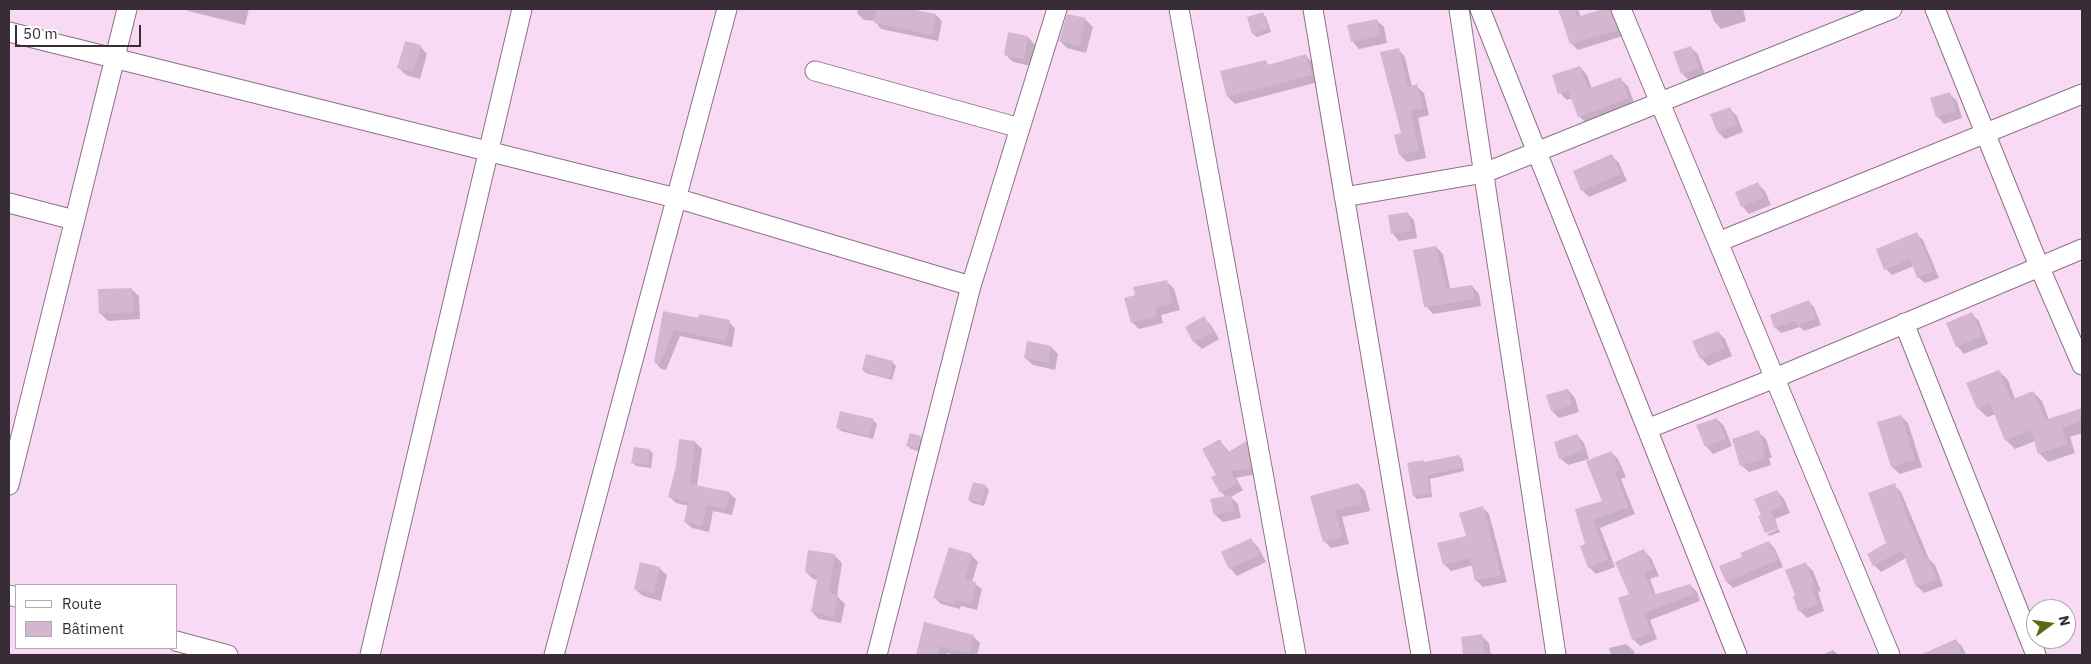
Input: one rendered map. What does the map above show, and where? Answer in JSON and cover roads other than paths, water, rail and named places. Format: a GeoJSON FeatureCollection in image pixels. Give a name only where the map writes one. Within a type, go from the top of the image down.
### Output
{"type":"FeatureCollection","features":[{"type":"Feature","properties":{"kind":"street"},"geometry":{"type":"LineString","coordinates":[[9,485],[127,9]]}},
{"type":"Feature","properties":{"kind":"street"},"geometry":{"type":"LineString","coordinates":[[370,655],[522,9]]}},
{"type":"Feature","properties":{"kind":"street"},"geometry":{"type":"LineString","coordinates":[[554,655],[727,9]]}},
{"type":"Feature","properties":{"kind":"street"},"geometry":{"type":"LineString","coordinates":[[877,655],[971,286],[1057,9]]}},
{"type":"Feature","properties":{"kind":"street"},"geometry":{"type":"LineString","coordinates":[[1179,9],[1296,655]]}},
{"type":"Feature","properties":{"kind":"street"},"geometry":{"type":"LineString","coordinates":[[1313,9],[1421,655]]}},
{"type":"Feature","properties":{"kind":"street"},"geometry":{"type":"LineString","coordinates":[[1459,9],[1556,655]]}},
{"type":"Feature","properties":{"kind":"street"},"geometry":{"type":"LineString","coordinates":[[1480,9],[1737,655]]}},
{"type":"Feature","properties":{"kind":"street"},"geometry":{"type":"LineString","coordinates":[[1621,9],[1890,655]]}},
{"type":"Feature","properties":{"kind":"street"},"geometry":{"type":"LineString","coordinates":[[1344,197],[1484,173],[1892,9]]}},
{"type":"Feature","properties":{"kind":"street"},"geometry":{"type":"LineString","coordinates":[[1935,9],[2039,266],[2082,366]]}},
{"type":"Feature","properties":{"kind":"street"},"geometry":{"type":"LineString","coordinates":[[9,32],[676,198],[971,286]]}},
{"type":"Feature","properties":{"kind":"street"},"geometry":{"type":"LineString","coordinates":[[815,71],[1020,128]]}},
{"type":"Feature","properties":{"kind":"street"},"geometry":{"type":"LineString","coordinates":[[1718,242],[2082,94]]}},
{"type":"Feature","properties":{"kind":"street"},"geometry":{"type":"LineString","coordinates":[[9,203],[74,220]]}},
{"type":"Feature","properties":{"kind":"street"},"geometry":{"type":"LineString","coordinates":[[1647,428],[1775,378],[2082,249]]}},
{"type":"Feature","properties":{"kind":"street"},"geometry":{"type":"LineString","coordinates":[[1904,323],[2036,655]]}},
{"type":"Feature","properties":{"kind":"street"},"geometry":{"type":"LineString","coordinates":[[178,642],[228,655]]}}]}
